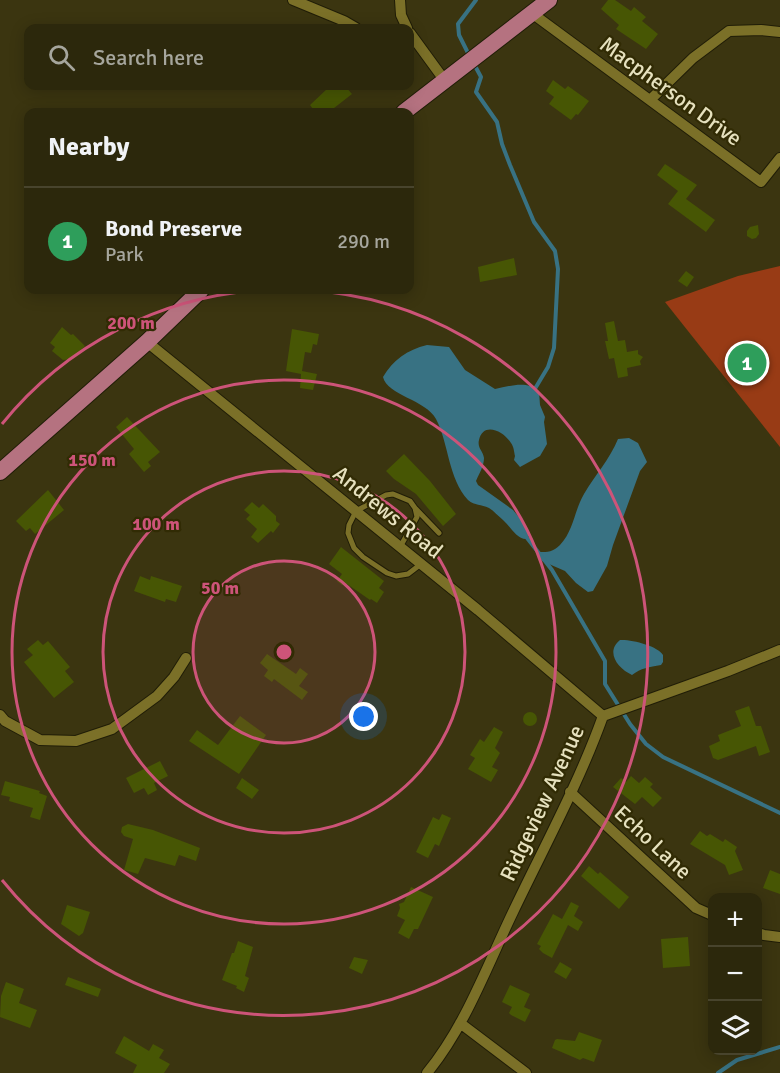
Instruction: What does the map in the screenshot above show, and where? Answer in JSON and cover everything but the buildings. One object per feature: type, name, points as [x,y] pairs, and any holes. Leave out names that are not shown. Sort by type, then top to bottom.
[{"type":"main road","points":[[409,108],[549,0]]},
{"type":"main road","points":[[0,472],[147,342],[197,294]]},
{"type":"street","points":[[293,0],[349,24]]},
{"type":"street","points":[[400,0],[404,24]]},
{"type":"street","name":"Macpherson Drive","points":[[533,14],[761,182],[780,159]]},
{"type":"street","points":[[650,100],[693,58],[729,31],[780,32]]},
{"type":"street","points":[[414,42],[445,81]]},
{"type":"street","name":"Andrews Road","points":[[147,342],[608,714]]},
{"type":"street","name":"Ridgeview Avenue","points":[[427,1073],[460,1023],[608,714],[780,650]]},
{"type":"street","points":[[0,715],[5,721],[40,740],[76,741],[112,729],[157,696],[174,677],[186,658]]},
{"type":"street","name":"Echo Lane","points":[[570,792],[696,908],[708,913]]},
{"type":"street","points":[[762,934],[780,937]]},
{"type":"street","points":[[460,1023],[526,1073]]},
{"type":"lane","points":[[421,564],[408,574],[396,576],[382,571],[363,557],[354,548],[348,533],[356,511],[386,495],[393,494],[410,501],[440,533]]},
{"type":"lane","points":[[400,547],[417,517],[415,507]]},
{"type":"shaded area","points":[[780,266],[780,447],[665,302],[738,276]]},
{"type":"water","points":[[427,345],[449,347],[465,370],[495,389],[524,385],[539,391],[540,405],[545,417],[547,444],[540,456],[520,467],[514,460],[511,443],[504,435],[494,430],[489,429],[481,434],[479,443],[484,458],[476,481],[478,485],[513,510],[523,522],[529,535],[527,539],[517,535],[489,508],[468,500],[456,482],[436,419],[431,412],[386,383],[383,377],[396,361],[407,353]]},
{"type":"water","points":[[629,438],[638,443],[647,462],[640,471],[607,566],[593,591],[588,592],[565,571],[542,561],[539,552],[553,550],[565,539],[584,494],[618,439]]},
{"type":"water","points":[[620,640],[637,642],[656,649],[663,655],[663,662],[661,665],[642,669],[632,675],[622,669],[615,660],[614,650]]},
{"type":"waterway","points":[[469,55],[459,35],[458,24],[476,0]]},
{"type":"waterway","points":[[474,64],[481,77],[476,92],[497,122],[502,144],[534,222],[555,251],[558,269],[554,348],[548,367],[533,392]]},
{"type":"waterway","points":[[524,534],[552,570],[605,661],[605,684],[630,724],[646,744],[663,757],[780,813]]},
{"type":"waterway","points":[[718,1073],[737,1060],[780,1047]]},
{"type":"place","name":"Bond Preserve","points":[[747,363]]}]
